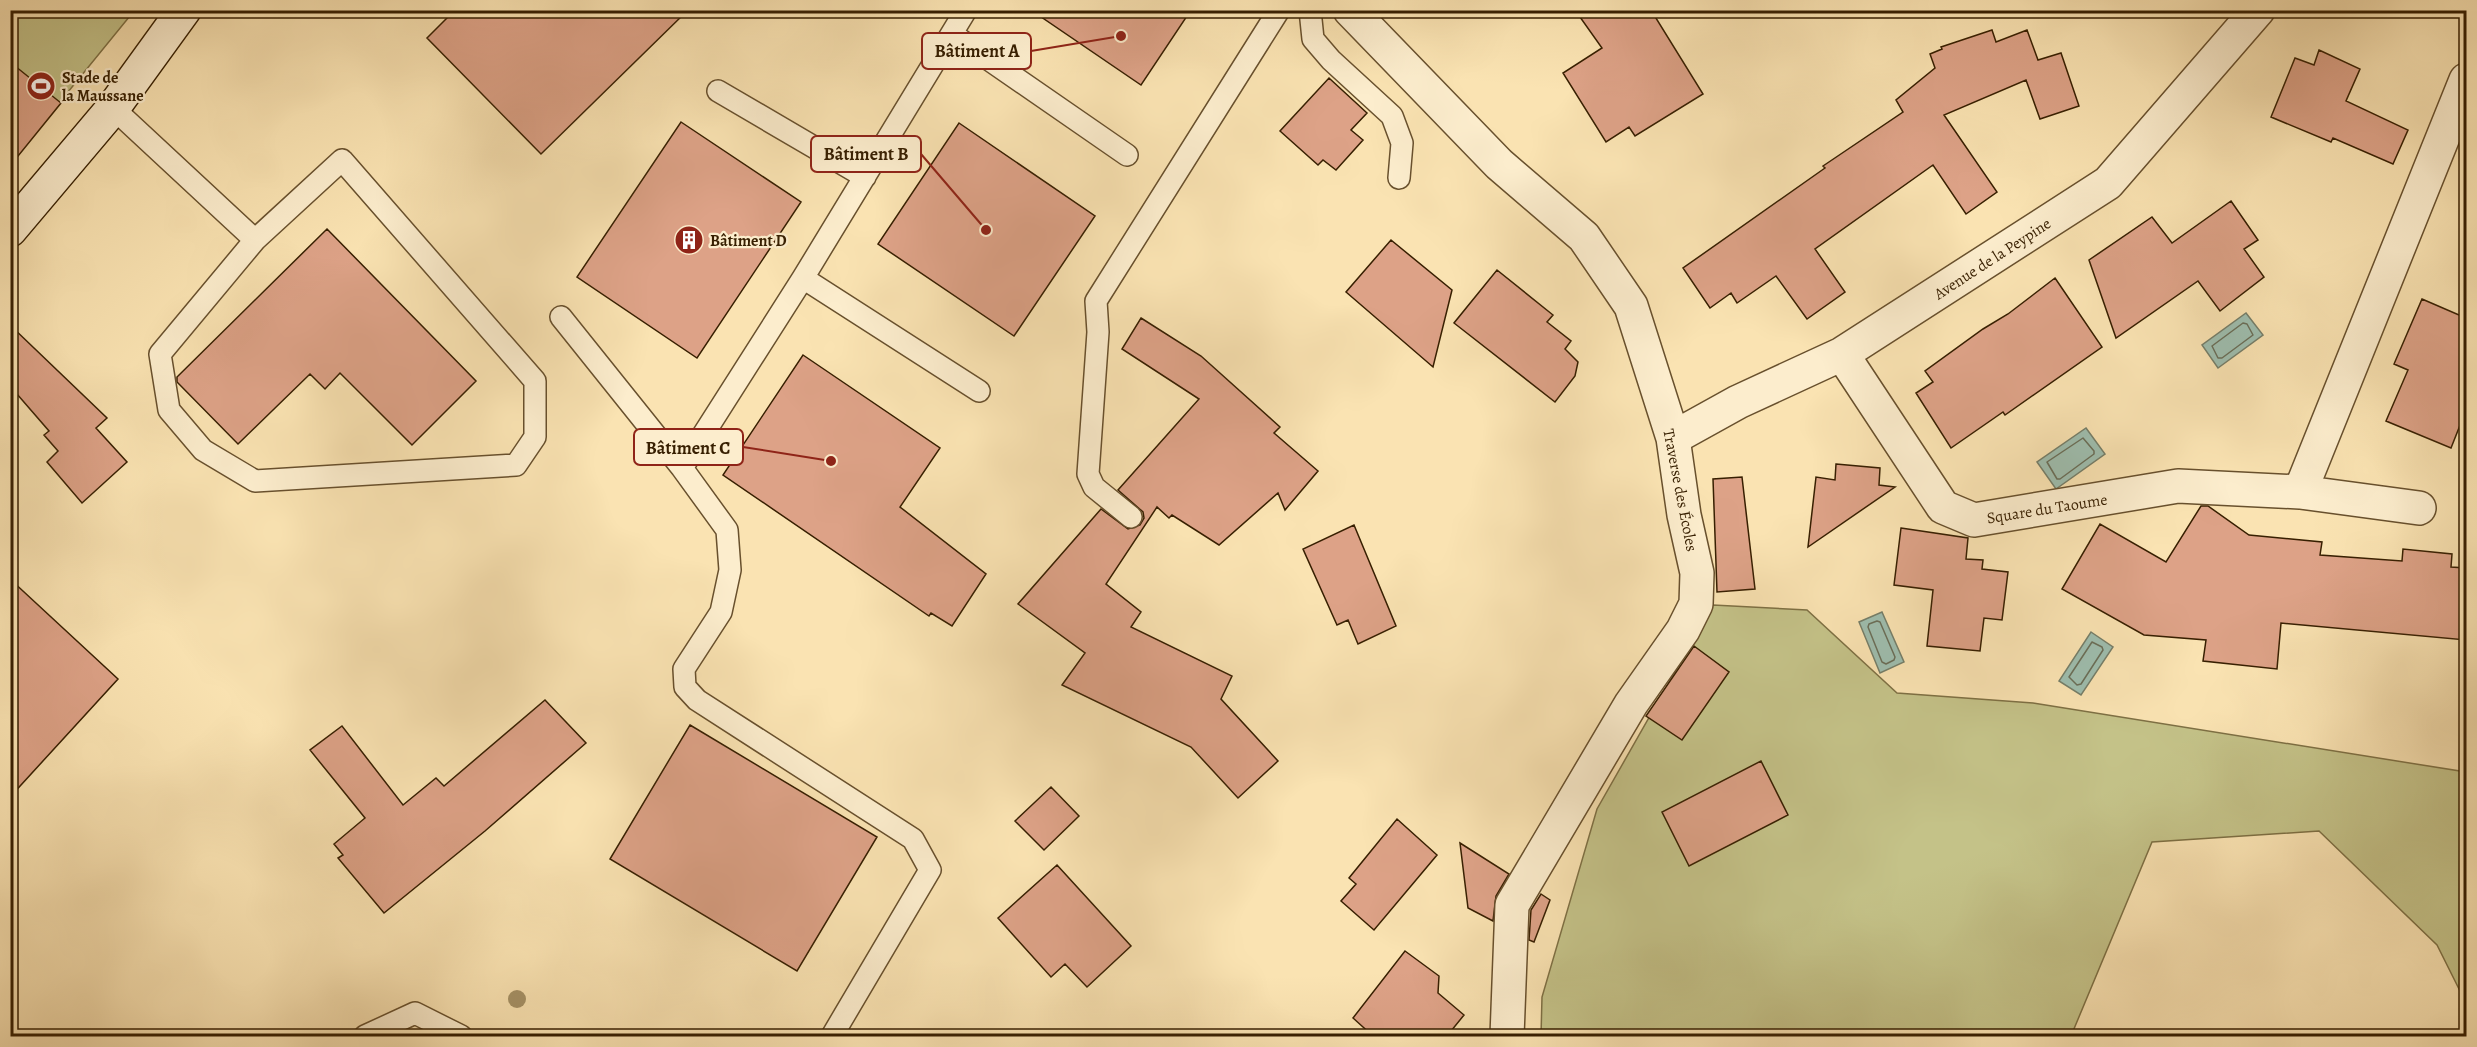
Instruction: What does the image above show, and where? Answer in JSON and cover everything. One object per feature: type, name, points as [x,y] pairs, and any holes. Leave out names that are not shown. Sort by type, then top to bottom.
[{"type":"street","points":[[10,230],[113,108],[183,10]]},
{"type":"street","name":"Traverse des Écoles","points":[[1350,10],[1499,164],[1584,237],[1631,306],[1674,438],[1684,515],[1697,573],[1696,604],[1683,630],[1631,704],[1512,905],[1507,1036]]},
{"type":"street","name":"Avenue de la Peypine","points":[[1674,438],[1738,402],[1842,354],[2108,183],[2258,10]]},
{"type":"street","points":[[2300,492],[2466,80]]},
{"type":"street","name":"Square du Taoume","points":[[1842,354],[1943,507],[1974,520],[2178,486],[2300,492],[2419,508]]},
{"type":"lane","points":[[682,468],[803,278],[966,10]]},
{"type":"lane","points":[[1131,517],[1094,487],[1088,474],[1098,332],[1096,301],[1279,10]]},
{"type":"lane","points":[[1310,10],[1312,39],[1331,60],[1392,116],[1402,144],[1399,178]]},
{"type":"lane","points":[[952,34],[1127,155]]},
{"type":"lane","points":[[718,91],[865,177]]},
{"type":"lane","points":[[113,108],[255,240]]},
{"type":"lane","points":[[342,160],[535,381],[535,436],[516,465],[255,481],[203,450],[169,410],[160,354],[255,240],[342,160]]},
{"type":"lane","points":[[803,278],[980,391]]},
{"type":"lane","points":[[561,317],[682,468],[727,530],[730,570],[721,612],[684,669],[685,687],[697,700],[913,839],[930,870],[832,1036]]},
{"type":"lane","points":[[365,1036],[415,1013],[461,1036]]},
{"type":"shaded area","name":"Stade de la Maussane","points":[[11,11],[134,11],[11,162]]},
{"type":"shaded area","points":[[1713,605],[1807,610],[1897,693],[2033,703],[2466,772],[2466,1003],[2437,945],[2319,831],[2152,842],[2071,1036],[1541,1036],[1542,997],[1597,809]]},
{"type":"water","points":[[2246,313],[2263,335],[2218,368],[2202,345]]},
{"type":"water","points":[[2086,428],[2105,454],[2056,489],[2037,462]]},
{"type":"water","points":[[1882,612],[1904,662],[1880,673],[1859,622]]},
{"type":"water","points":[[2091,632],[2113,647],[2081,695],[2059,681]]},
{"type":"building","points":[[455,10],[688,10],[541,154],[427,38]]},
{"type":"building","points":[[1031,10],[1191,10],[1141,85]]},
{"type":"building","points":[[1575,10],[1651,10],[1703,94],[1635,136],[1629,127],[1606,142],[1563,73],[1602,48]]},
{"type":"building","points":[[1992,30],[1996,42],[2027,30],[2038,60],[2061,53],[2079,106],[2040,119],[2026,80],[1944,115],[1997,192],[1966,214],[1933,165],[1815,249],[1845,292],[1807,319],[1776,276],[1737,303],[1731,293],[1710,308],[1683,268],[1825,168],[1823,166],[1903,112],[1896,100],[1935,68],[1930,54],[1942,49],[1941,47]]},
{"type":"building","points":[[2319,50],[2360,69],[2346,101],[2408,130],[2393,164],[2333,138],[2331,142],[2271,117],[2295,58],[2314,65]]},
{"type":"building","points":[[10,62],[61,103],[10,166]]},
{"type":"building","points":[[1329,78],[1367,113],[1351,130],[1363,140],[1336,170],[1323,160],[1318,165],[1280,131]]},
{"type":"building","name":"Bâtiment D","points":[[681,122],[801,202],[697,358],[577,277]]},
{"type":"building","points":[[959,123],[1095,216],[1014,336],[878,244]]},
{"type":"building","points":[[2231,201],[2258,240],[2244,249],[2264,277],[2220,311],[2198,281],[2116,338],[2089,260],[2152,217],[2172,243]]},
{"type":"building","points":[[327,229],[476,381],[412,445],[340,373],[325,389],[310,374],[238,444],[177,382],[177,377]]},
{"type":"building","points":[[1391,240],[1452,290],[1433,367],[1346,292]]},
{"type":"building","points":[[1497,270],[1553,315],[1547,322],[1571,341],[1565,349],[1578,362],[1575,376],[1555,402],[1454,323]]},
{"type":"building","points":[[2055,278],[2102,347],[2005,415],[2003,412],[1951,448],[1916,393],[1933,382],[1925,371],[2008,314]]},
{"type":"building","points":[[2422,299],[2466,318],[2466,410],[2451,448],[2386,421],[2408,370],[2394,364]]},
{"type":"building","points":[[1141,318],[1201,356],[1280,427],[1274,433],[1318,471],[1285,510],[1278,493],[1219,545],[1172,515],[1169,518],[1157,507],[1106,584],[1141,612],[1131,627],[1232,676],[1221,699],[1278,761],[1238,798],[1191,747],[1062,685],[1085,653],[1018,604],[1101,509],[1128,529],[1140,525],[1144,518],[1143,512],[1118,490],[1199,399],[1122,349]]},
{"type":"building","points":[[10,325],[107,418],[96,428],[127,462],[82,503],[47,462],[58,451],[44,435],[49,431],[10,386]]},
{"type":"building","points":[[803,355],[940,448],[900,507],[986,574],[952,626],[931,613],[929,616],[723,475]]},
{"type":"building","points":[[1836,464],[1880,468],[1879,485],[1895,487],[1808,547],[1816,477],[1835,480]]},
{"type":"building","points":[[1742,477],[1755,589],[1717,592],[1713,479]]},
{"type":"building","points":[[2201,506],[2208,506],[2249,535],[2322,542],[2320,555],[2402,561],[2403,549],[2452,554],[2451,567],[2466,568],[2466,640],[2281,623],[2277,669],[2203,661],[2206,640],[2144,635],[2062,589],[2100,524],[2166,562]]},
{"type":"building","points":[[1354,525],[1396,626],[1358,644],[1348,620],[1337,625],[1303,549]]},
{"type":"building","points":[[1901,528],[1968,538],[1966,559],[1983,560],[1982,569],[2008,572],[2002,620],[1984,618],[1980,651],[1927,646],[1933,590],[1894,585]]},
{"type":"building","points":[[10,579],[118,679],[10,797]]},
{"type":"building","points":[[1694,646],[1729,672],[1682,740],[1646,716]]},
{"type":"building","points":[[545,700],[586,743],[485,831],[384,913],[338,858],[343,855],[334,844],[365,818],[310,750],[342,726],[403,805],[436,778],[444,786]]},
{"type":"building","points":[[690,725],[877,837],[797,971],[610,859]]},
{"type":"building","points":[[1761,761],[1788,815],[1689,866],[1662,812]]},
{"type":"building","points":[[1051,787],[1079,816],[1044,850],[1015,821]]},
{"type":"building","points":[[1397,819],[1437,855],[1374,930],[1341,901],[1356,884],[1349,878]]},
{"type":"building","points":[[1460,843],[1509,874],[1496,896],[1493,921],[1468,908]]},
{"type":"building","points":[[1057,865],[1131,946],[1087,987],[1065,964],[1051,977],[998,918]]},
{"type":"building","points":[[1541,894],[1550,900],[1534,942],[1529,940],[1531,910]]},
{"type":"building","points":[[1405,951],[1439,976],[1438,993],[1464,1015],[1447,1036],[1373,1036],[1353,1018]]},
{"type":"place","name":"Bâtiment A","points":[[1121,36]]},
{"type":"place","name":"Stade de la Maussane","points":[[41,86]]},
{"type":"place","name":"Bâtiment B","points":[[986,230]]},
{"type":"place","name":"Bâtiment D","points":[[689,240]]},
{"type":"place","name":"Bâtiment C","points":[[831,461]]}]
